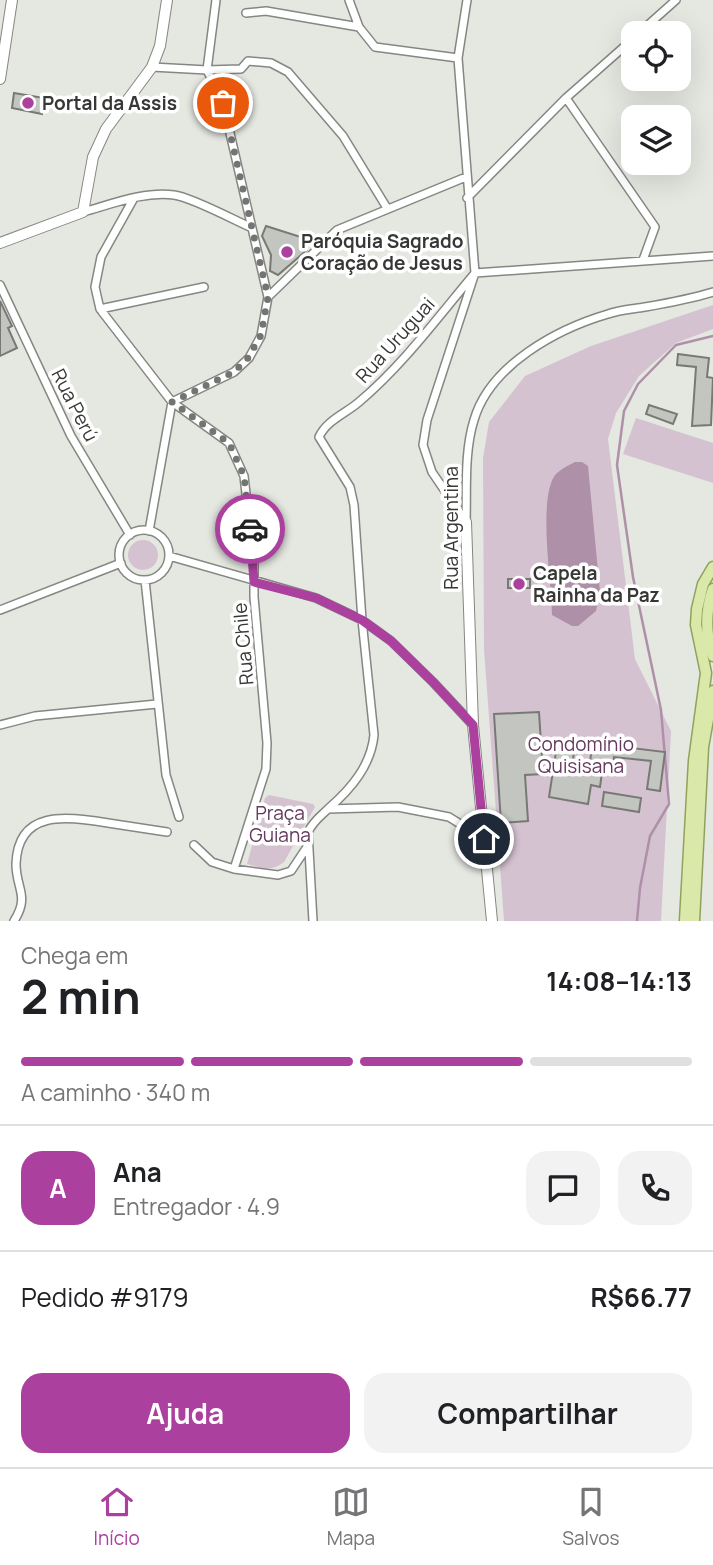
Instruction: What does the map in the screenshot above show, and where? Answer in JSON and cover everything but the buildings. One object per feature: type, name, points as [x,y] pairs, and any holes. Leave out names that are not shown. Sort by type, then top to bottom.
[{"type":"main road","points":[[685,921],[694,761],[706,673],[696,625],[697,609],[703,584],[713,567]]},
{"type":"main road","points":[[713,589],[706,612],[713,656]]},
{"type":"main road","points":[[694,921],[703,747],[713,691]]},
{"type":"street","points":[[0,79],[12,0]]},
{"type":"street","points":[[83,212],[93,157],[106,129],[152,67],[160,46],[167,0]]},
{"type":"street","points":[[172,402],[234,372],[248,358],[261,335],[268,297],[223,103],[207,70],[216,0]]},
{"type":"street","points":[[349,0],[359,27],[374,47],[457,58]]},
{"type":"street","points":[[466,522],[432,472],[423,445],[428,420],[475,274],[457,58],[467,0]]},
{"type":"street","points":[[652,21],[676,0]]},
{"type":"street","points":[[246,13],[266,11],[359,27]]},
{"type":"street","points":[[467,198],[566,99],[621,50]]},
{"type":"street","points":[[152,67],[241,69],[248,61],[271,63],[288,72],[343,136],[387,208]]},
{"type":"street","points":[[566,99],[655,227],[643,260]]},
{"type":"street","points":[[268,297],[337,230],[466,177]]},
{"type":"street","points":[[0,243],[83,212],[156,195],[177,195],[250,227]]},
{"type":"street","points":[[134,198],[101,257],[95,287],[100,309],[172,402],[149,531]]},
{"type":"street","points":[[475,274],[713,256]]},
{"type":"street","name":"Rua Uruguai","points":[[307,847],[308,832],[314,819],[328,809],[360,775],[372,753],[374,735],[354,505],[350,487],[319,437],[324,426],[347,412],[380,384],[475,274]]},
{"type":"street","name":"Rua Perú","points":[[0,285],[71,436],[130,536]]},
{"type":"street","points":[[100,309],[204,287]]},
{"type":"street","name":"Rua Argentina","points":[[492,921],[473,725],[466,522],[467,458],[474,419],[489,388],[515,361],[542,342],[608,314],[684,301],[713,292]]},
{"type":"street","name":"Rua Chile","points":[[172,402],[229,443],[244,476],[267,743],[266,769],[234,869]]},
{"type":"street","points":[[149,531],[166,543],[169,556],[159,575],[145,580],[130,576],[121,563],[121,548],[136,532],[149,531]]},
{"type":"street","points":[[169,556],[316,598],[362,620],[391,641],[473,725]]},
{"type":"street","points":[[0,610],[121,563]]},
{"type":"street","points":[[145,580],[166,775],[179,817]]},
{"type":"street","points":[[0,725],[35,716],[157,704]]},
{"type":"street","points":[[328,809],[398,807],[449,817],[484,839]]},
{"type":"street","points":[[14,921],[22,909],[23,896],[16,871],[17,860],[25,834],[37,823],[51,818],[78,818],[167,832]]},
{"type":"street","points":[[194,845],[212,862],[234,869],[278,875],[291,871],[307,847]]},
{"type":"street","points":[[307,847],[313,921]]},
{"type":"green space","name":"Condomínio Quisisana","points":[[713,305],[713,329],[676,343],[639,376],[616,413],[608,439],[635,659],[671,731],[661,921],[504,921],[484,649],[483,458],[489,422],[525,376],[591,346]]},
{"type":"green space","points":[[636,418],[713,443],[713,483],[623,454]]},
{"type":"green space","points":[[143,540],[154,544],[158,555],[154,566],[143,570],[132,566],[128,555],[132,544]]},
{"type":"green space","name":"Praça Guiana","points":[[269,795],[313,804],[315,807],[284,862],[266,868],[247,864],[265,798]]},
{"type":"shaded area","points":[[575,462],[588,466],[600,592],[596,611],[578,626],[572,626],[552,615],[546,520],[550,485],[556,474]]},
{"type":"waterway","points":[[637,921],[650,836],[669,804],[661,710],[633,577],[617,465],[624,411],[638,384],[676,345],[713,336]]},
{"type":"way so far","points":[[223,103],[268,297],[261,335],[248,358],[234,372],[172,402],[229,443],[244,476],[250,529]]},
{"type":"place","name":"Portal da Assis","points":[[28,103]]},
{"type":"place","name":"Paróquia Sagrado Coração de Jesus","points":[[287,252]]},
{"type":"place","name":"Capela Rainha da Paz","points":[[519,584]]},
{"type":"route","points":[[250,529],[254,582],[316,598],[362,620],[391,641],[473,725],[484,839]]}]
